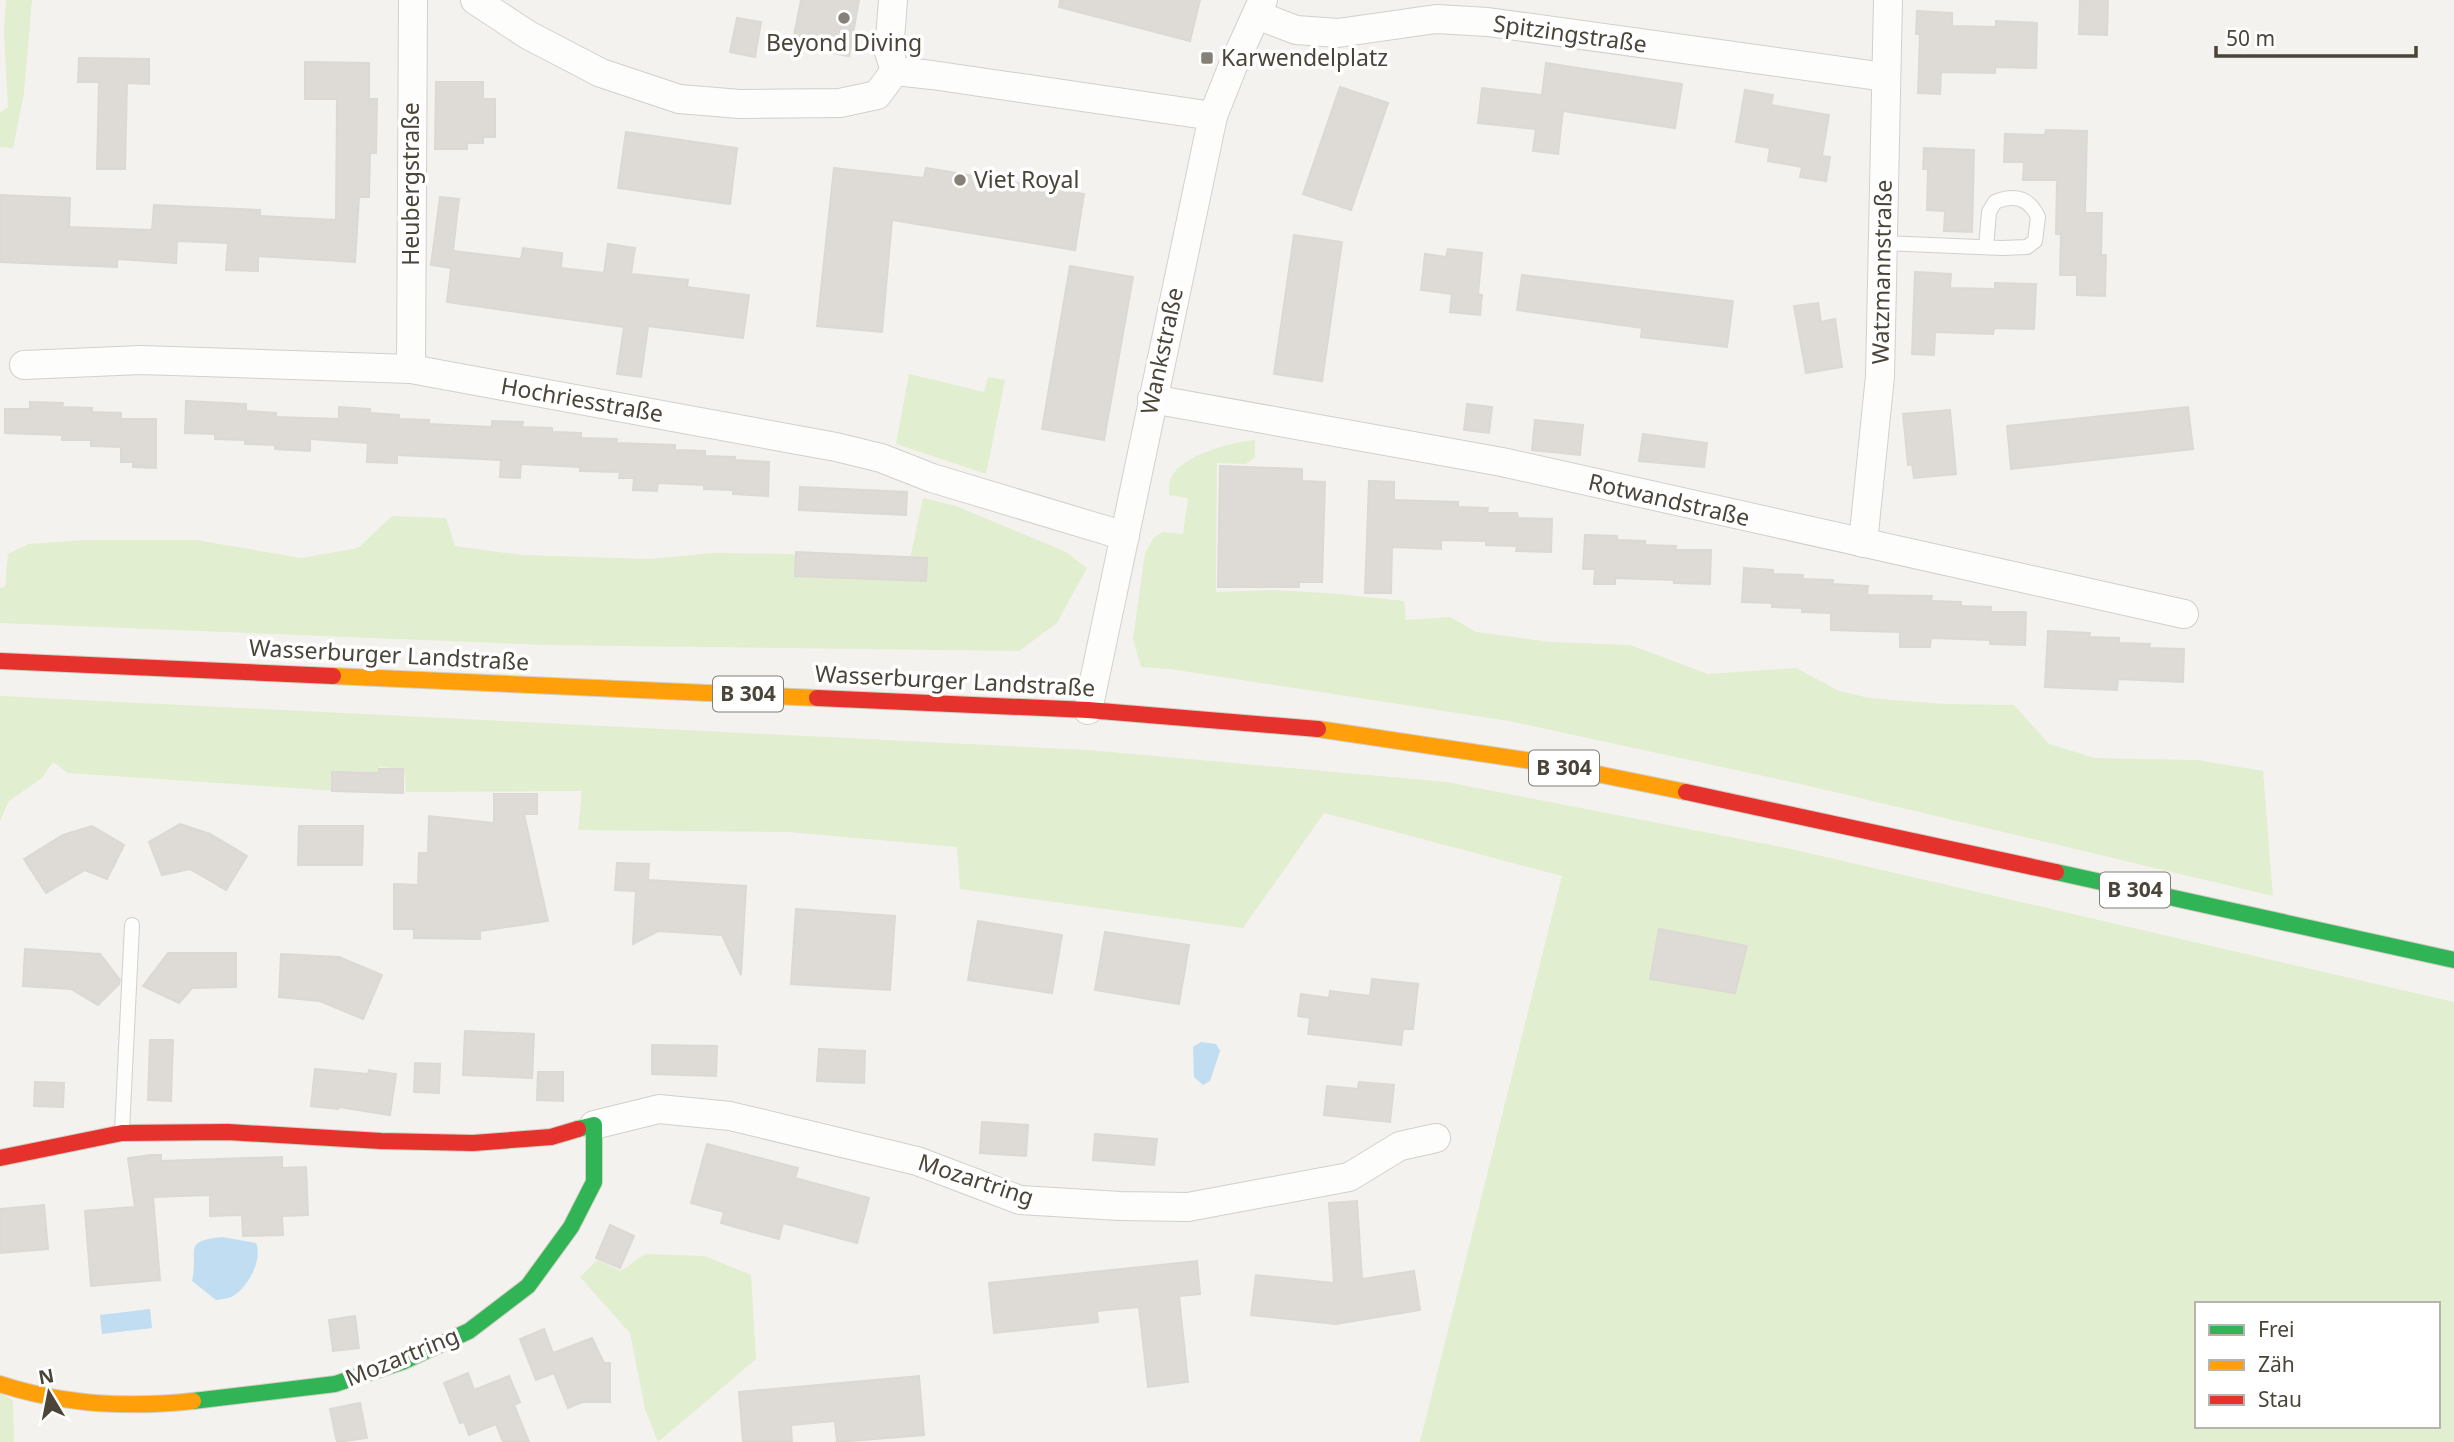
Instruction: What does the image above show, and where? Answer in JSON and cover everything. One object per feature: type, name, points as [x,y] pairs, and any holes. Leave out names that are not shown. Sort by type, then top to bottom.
[{"type":"main road","name":"Wasserburger Landstraße","points":[[0,660],[1088,710],[1310,728],[1525,760],[1816,819],[2454,960]]},
{"type":"main road","name":"Mozartring","points":[[0,1158],[122,1133],[228,1132],[473,1143],[551,1137],[594,1125],[594,1182],[571,1227],[528,1286],[469,1331],[402,1362],[335,1384],[181,1402],[104,1404],[30,1394],[0,1384]]},
{"type":"street","name":"Heubergstraße","points":[[411,369],[413,0]]},
{"type":"street","points":[[475,0],[528,35],[601,72],[679,99],[740,104],[840,103],[877,95],[895,71]]},
{"type":"street","points":[[893,0],[889,52],[895,71]]},
{"type":"street","name":"Watzmannstraße","points":[[1863,543],[1880,376],[1888,0]]},
{"type":"street","name":"Spitzingstraße","points":[[1260,7],[1296,30],[1338,33],[1436,19],[1488,22],[1885,77]]},
{"type":"street","name":"Wankstraße","points":[[1088,710],[1213,116],[1260,7]]},
{"type":"street","points":[[895,71],[1213,116]]},
{"type":"street","name":"Hochriesstraße","points":[[24,365],[141,360],[411,369],[836,447],[881,458],[932,478],[1125,536]]},
{"type":"street","name":"Rotwandstraße","points":[[1152,400],[1502,462],[2184,614]]},
{"type":"street","name":"Mozartring","points":[[594,1125],[659,1109],[730,1116],[917,1161],[1020,1200],[1120,1206],[1188,1207],[1349,1177],[1400,1146],[1436,1138]]},
{"type":"lane","points":[[1883,243],[1986,247],[2027,247],[2035,242],[2038,217],[2028,202],[2014,197],[1995,202],[1989,212],[1986,247]]},
{"type":"lane","points":[[122,1133],[132,925]]},
{"type":"green space","points":[[6,0],[32,0],[24,93],[13,148],[0,147],[0,113],[8,107],[4,31]]},
{"type":"green space","points":[[909,374],[984,392],[988,377],[1005,380],[986,474],[896,444]]},
{"type":"green space","points":[[1255,440],[1255,457],[1246,464],[1217,463],[1216,592],[1274,590],[1404,601],[1406,620],[1450,617],[1476,632],[1550,642],[1630,645],[1708,674],[1796,668],[1839,691],[1869,698],[1945,704],[2014,705],[2049,744],[2095,758],[2197,760],[2263,771],[2273,896],[1805,785],[1509,721],[1170,669],[1141,667],[1133,639],[1145,553],[1154,537],[1163,532],[1183,534],[1188,498],[1169,495],[1171,478],[1196,456],[1221,447]]},
{"type":"green space","points":[[923,498],[956,506],[1066,552],[1087,568],[1057,623],[1019,651],[548,645],[0,623],[0,588],[5,587],[8,554],[29,544],[84,540],[196,540],[301,558],[358,548],[392,516],[446,518],[455,546],[522,555],[648,559],[715,553],[792,554],[884,577],[910,559]]},
{"type":"green space","points":[[0,696],[1088,750],[1447,782],[1791,849],[2454,1002],[2454,1442],[1420,1442],[1562,876],[1324,813],[1243,928],[960,889],[957,847],[789,832],[578,830],[582,791],[406,792],[404,769],[379,767],[378,772],[353,771],[352,792],[68,773],[53,762],[42,778],[9,801],[0,821]]},
{"type":"green space","points":[[645,1254],[705,1256],[751,1275],[756,1359],[658,1442],[645,1409],[630,1333],[580,1277],[597,1260],[621,1271]]},
{"type":"green space","points":[[0,1393],[13,1400],[14,1442],[0,1442]]},
{"type":"water","points":[[1201,1042],[1216,1044],[1220,1051],[1210,1081],[1203,1085],[1194,1077],[1193,1047]]},
{"type":"water","points":[[222,1237],[256,1243],[258,1250],[253,1272],[239,1292],[229,1298],[216,1300],[192,1281],[194,1249],[201,1241]]},
{"type":"water","points":[[150,1309],[152,1328],[102,1334],[100,1315]]},
{"type":"building","points":[[801,0],[859,0],[849,56],[792,46]]},
{"type":"building","points":[[1060,0],[1200,0],[1190,41],[1059,7]]},
{"type":"building","points":[[2080,0],[2108,0],[2107,35],[2079,34]]},
{"type":"building","points":[[1917,11],[1952,13],[1952,26],[1996,27],[1996,21],[2037,23],[2036,68],[1995,67],[1995,73],[1941,72],[1940,94],[1918,93],[1920,34],[1916,34]]},
{"type":"building","points":[[737,18],[761,22],[755,57],[730,52]]},
{"type":"building","points":[[79,58],[149,59],[149,84],[127,83],[125,169],[97,169],[99,82],[78,82]]},
{"type":"building","points":[[305,62],[369,63],[369,99],[377,99],[376,153],[370,153],[369,197],[359,197],[355,262],[258,256],[258,271],[226,270],[228,243],[177,241],[176,263],[117,259],[117,267],[0,262],[0,195],[70,198],[69,227],[152,230],[154,205],[260,210],[260,216],[336,220],[337,99],[305,99]]},
{"type":"building","points":[[1546,63],[1682,84],[1675,128],[1563,111],[1558,154],[1533,151],[1536,129],[1478,123],[1482,88],[1542,95]]},
{"type":"building","points":[[436,82],[483,82],[483,99],[495,99],[495,137],[483,137],[483,143],[467,143],[467,149],[435,149]]},
{"type":"building","points":[[1340,87],[1388,103],[1351,210],[1303,194]]},
{"type":"building","points":[[1745,90],[1773,95],[1771,105],[1829,115],[1822,156],[1830,157],[1826,181],[1800,177],[1802,167],[1768,161],[1770,148],[1736,142]]},
{"type":"building","points":[[2046,130],[2087,131],[2085,213],[2102,213],[2101,255],[2106,255],[2105,296],[2077,295],[2077,275],[2060,275],[2061,234],[2056,234],[2057,180],[2023,180],[2024,162],[2004,162],[2005,134],[2045,135]]},
{"type":"building","points":[[626,132],[737,148],[730,204],[618,188]]},
{"type":"building","points":[[1924,148],[1974,150],[1972,232],[1944,231],[1945,211],[1927,210],[1928,169],[1923,169]]},
{"type":"building","points":[[834,168],[924,178],[926,168],[1084,194],[1075,250],[892,220],[882,332],[817,326]]},
{"type":"building","points":[[440,197],[459,199],[453,251],[521,259],[523,248],[562,253],[561,268],[604,273],[608,244],[635,248],[631,274],[688,280],[687,287],[749,295],[743,338],[648,326],[641,377],[617,374],[624,327],[447,302],[451,268],[431,265]]},
{"type":"building","points":[[1294,235],[1342,242],[1322,381],[1274,374]]},
{"type":"building","points":[[1448,249],[1482,253],[1478,294],[1482,295],[1480,315],[1450,312],[1452,294],[1421,290],[1425,254],[1446,257]]},
{"type":"building","points":[[1070,266],[1133,277],[1104,440],[1042,429]]},
{"type":"building","points":[[1915,272],[1951,274],[1950,288],[1995,289],[1995,283],[2036,284],[2034,329],[1994,328],[1993,334],[1935,332],[1934,355],[1912,354]]},
{"type":"building","points":[[1522,275],[1733,301],[1727,347],[1641,337],[1642,328],[1517,310]]},
{"type":"building","points":[[1818,303],[1821,322],[1835,319],[1842,367],[1806,373],[1794,306]]},
{"type":"building","points":[[186,401],[246,404],[246,411],[276,413],[276,417],[339,419],[339,407],[370,409],[370,413],[399,415],[399,419],[429,420],[429,424],[492,427],[492,421],[523,422],[522,427],[581,433],[581,438],[617,439],[616,443],[675,445],[675,450],[705,451],[705,456],[769,462],[768,496],[733,494],[733,490],[704,489],[704,485],[658,483],[657,491],[633,490],[634,478],[619,478],[620,472],[580,471],[580,467],[521,464],[520,478],[500,477],[501,460],[397,455],[397,463],[367,462],[368,443],[310,439],[310,451],[275,449],[275,445],[245,444],[245,440],[215,439],[215,434],[185,433]]},
{"type":"building","points":[[30,402],[63,403],[62,407],[121,413],[121,419],[156,419],[156,468],[133,467],[133,462],[121,462],[121,447],[91,446],[91,440],[62,440],[62,435],[5,433],[5,409],[30,409]]},
{"type":"building","points":[[1467,404],[1492,407],[1489,433],[1464,430]]},
{"type":"building","points":[[2188,407],[2193,449],[2011,469],[2007,426]]},
{"type":"building","points":[[1950,410],[1956,474],[1914,478],[1912,464],[1908,465],[1903,414]]},
{"type":"building","points":[[1535,420],[1583,425],[1580,455],[1532,450]]},
{"type":"building","points":[[1643,434],[1707,443],[1704,467],[1639,461]]},
{"type":"building","points":[[1220,466],[1302,469],[1302,481],[1325,482],[1322,582],[1299,582],[1299,587],[1218,587]]},
{"type":"building","points":[[1369,481],[1394,482],[1394,500],[1458,502],[1458,507],[1488,508],[1487,513],[1517,513],[1518,518],[1552,519],[1551,552],[1516,551],[1517,546],[1486,545],[1486,541],[1441,540],[1441,549],[1392,547],[1391,593],[1365,593]]},
{"type":"building","points":[[800,487],[907,492],[906,515],[799,510]]},
{"type":"building","points":[[1585,535],[1617,536],[1617,540],[1645,541],[1645,545],[1676,546],[1675,550],[1711,550],[1710,584],[1615,578],[1615,584],[1594,584],[1595,569],[1583,569]]},
{"type":"building","points":[[796,552],[927,558],[926,581],[795,576]]},
{"type":"building","points":[[1744,568],[1773,570],[1773,574],[1803,575],[1803,579],[1833,580],[1832,584],[1868,586],[1867,595],[1932,596],[1931,601],[1991,607],[1991,612],[2026,612],[2025,645],[1990,644],[1990,640],[1931,638],[1930,647],[1900,647],[1900,632],[1831,630],[1831,613],[1772,607],[1772,603],[1742,602]]},
{"type":"building","points":[[2048,631],[2090,633],[2089,637],[2119,638],[2119,643],[2150,644],[2149,648],[2184,649],[2183,682],[2118,679],[2117,690],[2045,687]]},
{"type":"building","points":[[379,769],[403,769],[403,793],[332,791],[332,772],[379,773]]},
{"type":"building","points":[[494,794],[537,794],[537,814],[524,814],[548,921],[480,931],[480,939],[414,938],[414,929],[394,929],[394,884],[418,885],[419,853],[428,853],[429,816],[494,823]]},
{"type":"building","points":[[180,824],[210,834],[247,856],[226,890],[190,869],[162,875],[149,842]]},
{"type":"building","points":[[92,826],[124,845],[107,879],[85,870],[46,893],[24,859],[63,835]]},
{"type":"building","points":[[299,826],[363,826],[362,865],[298,865]]},
{"type":"building","points":[[617,863],[649,864],[648,880],[746,886],[741,975],[722,935],[658,931],[633,944],[636,891],[615,890]]},
{"type":"building","points":[[796,909],[895,916],[890,990],[791,984]]},
{"type":"building","points":[[978,921],[1062,935],[1052,993],[968,980]]},
{"type":"building","points":[[1659,929],[1747,946],[1735,993],[1650,979]]},
{"type":"building","points":[[1105,932],[1189,945],[1179,1004],[1095,990]]},
{"type":"building","points":[[25,949],[100,954],[120,980],[119,984],[98,1005],[71,989],[23,986]]},
{"type":"building","points":[[168,953],[236,953],[236,987],[192,988],[179,1003],[143,986]]},
{"type":"building","points":[[281,954],[339,957],[382,975],[363,1019],[320,1001],[279,997]]},
{"type":"building","points":[[1372,979],[1418,984],[1413,1029],[1403,1029],[1401,1045],[1308,1034],[1310,1018],[1298,1016],[1301,994],[1329,998],[1330,991],[1370,996]]},
{"type":"building","points":[[465,1031],[534,1034],[532,1078],[463,1075]]},
{"type":"building","points":[[150,1040],[173,1040],[171,1101],[148,1100]]},
{"type":"building","points":[[652,1045],[717,1046],[716,1076],[652,1074]]},
{"type":"building","points":[[819,1049],[865,1051],[864,1083],[817,1081]]},
{"type":"building","points":[[415,1063],[440,1064],[439,1093],[414,1092]]},
{"type":"building","points":[[315,1069],[368,1074],[369,1070],[396,1074],[390,1115],[339,1107],[311,1106]]},
{"type":"building","points":[[538,1072],[563,1072],[563,1101],[537,1100]]},
{"type":"building","points":[[35,1082],[64,1083],[63,1107],[34,1106]]},
{"type":"building","points":[[1359,1082],[1394,1085],[1390,1122],[1324,1115],[1327,1086],[1358,1089]]},
{"type":"building","points":[[982,1122],[1028,1125],[1026,1156],[980,1153]]},
{"type":"building","points":[[1095,1134],[1157,1139],[1154,1165],[1093,1160]]},
{"type":"building","points":[[707,1144],[798,1168],[795,1178],[869,1198],[857,1243],[783,1223],[779,1239],[721,1223],[724,1212],[691,1203]]},
{"type":"building","points":[[161,1155],[161,1161],[282,1157],[282,1168],[306,1167],[308,1215],[282,1216],[283,1235],[243,1236],[242,1215],[210,1216],[210,1195],[153,1197],[160,1280],[91,1286],[85,1211],[135,1207],[128,1158]]},
{"type":"building","points":[[1357,1201],[1362,1279],[1414,1271],[1420,1310],[1336,1324],[1251,1315],[1256,1275],[1334,1283],[1329,1203]]},
{"type":"building","points":[[44,1205],[48,1249],[0,1253],[0,1209]]},
{"type":"building","points":[[610,1225],[634,1236],[620,1268],[596,1258]]},
{"type":"building","points":[[1197,1261],[1200,1294],[1179,1296],[1188,1382],[1148,1387],[1139,1307],[1097,1311],[1098,1322],[994,1333],[989,1283]]},
{"type":"building","points":[[355,1316],[359,1348],[333,1351],[329,1320]]},
{"type":"building","points":[[544,1329],[553,1353],[592,1338],[604,1363],[610,1363],[610,1402],[582,1402],[568,1408],[554,1373],[536,1380],[520,1339]]},
{"type":"building","points":[[468,1373],[474,1390],[509,1376],[520,1402],[514,1405],[529,1442],[503,1442],[496,1424],[469,1435],[464,1422],[460,1423],[444,1383]]},
{"type":"building","points":[[919,1376],[924,1435],[837,1442],[835,1421],[791,1425],[792,1442],[743,1442],[739,1392]]},
{"type":"building","points":[[360,1403],[367,1438],[337,1442],[330,1409]]},
{"type":"traffic: fast","points":[[2056,872],[2454,960]]},
{"type":"traffic: fast","points":[[193,1401],[335,1384],[402,1362],[469,1331],[528,1286],[571,1227],[594,1182],[594,1125],[578,1129]]},
{"type":"traffic: slow","points":[[333,676],[817,698]]},
{"type":"traffic: slow","points":[[1318,729],[1538,762],[1686,792]]},
{"type":"traffic: slow","points":[[0,1384],[47,1396],[95,1403],[193,1401]]},
{"type":"traffic: jam","points":[[0,661],[333,676]]},
{"type":"traffic: jam","points":[[817,698],[1088,710],[1318,729]]},
{"type":"traffic: jam","points":[[1686,792],[2056,872]]},
{"type":"traffic: jam","points":[[0,1158],[122,1133],[228,1132],[381,1141],[473,1143],[551,1137],[578,1129]]},
{"type":"place","name":"Beyond Diving","points":[[844,18]]},
{"type":"place","name":"Karwendelplatz","points":[[1207,58]]},
{"type":"place","name":"Viet Royal","points":[[960,180]]}]
